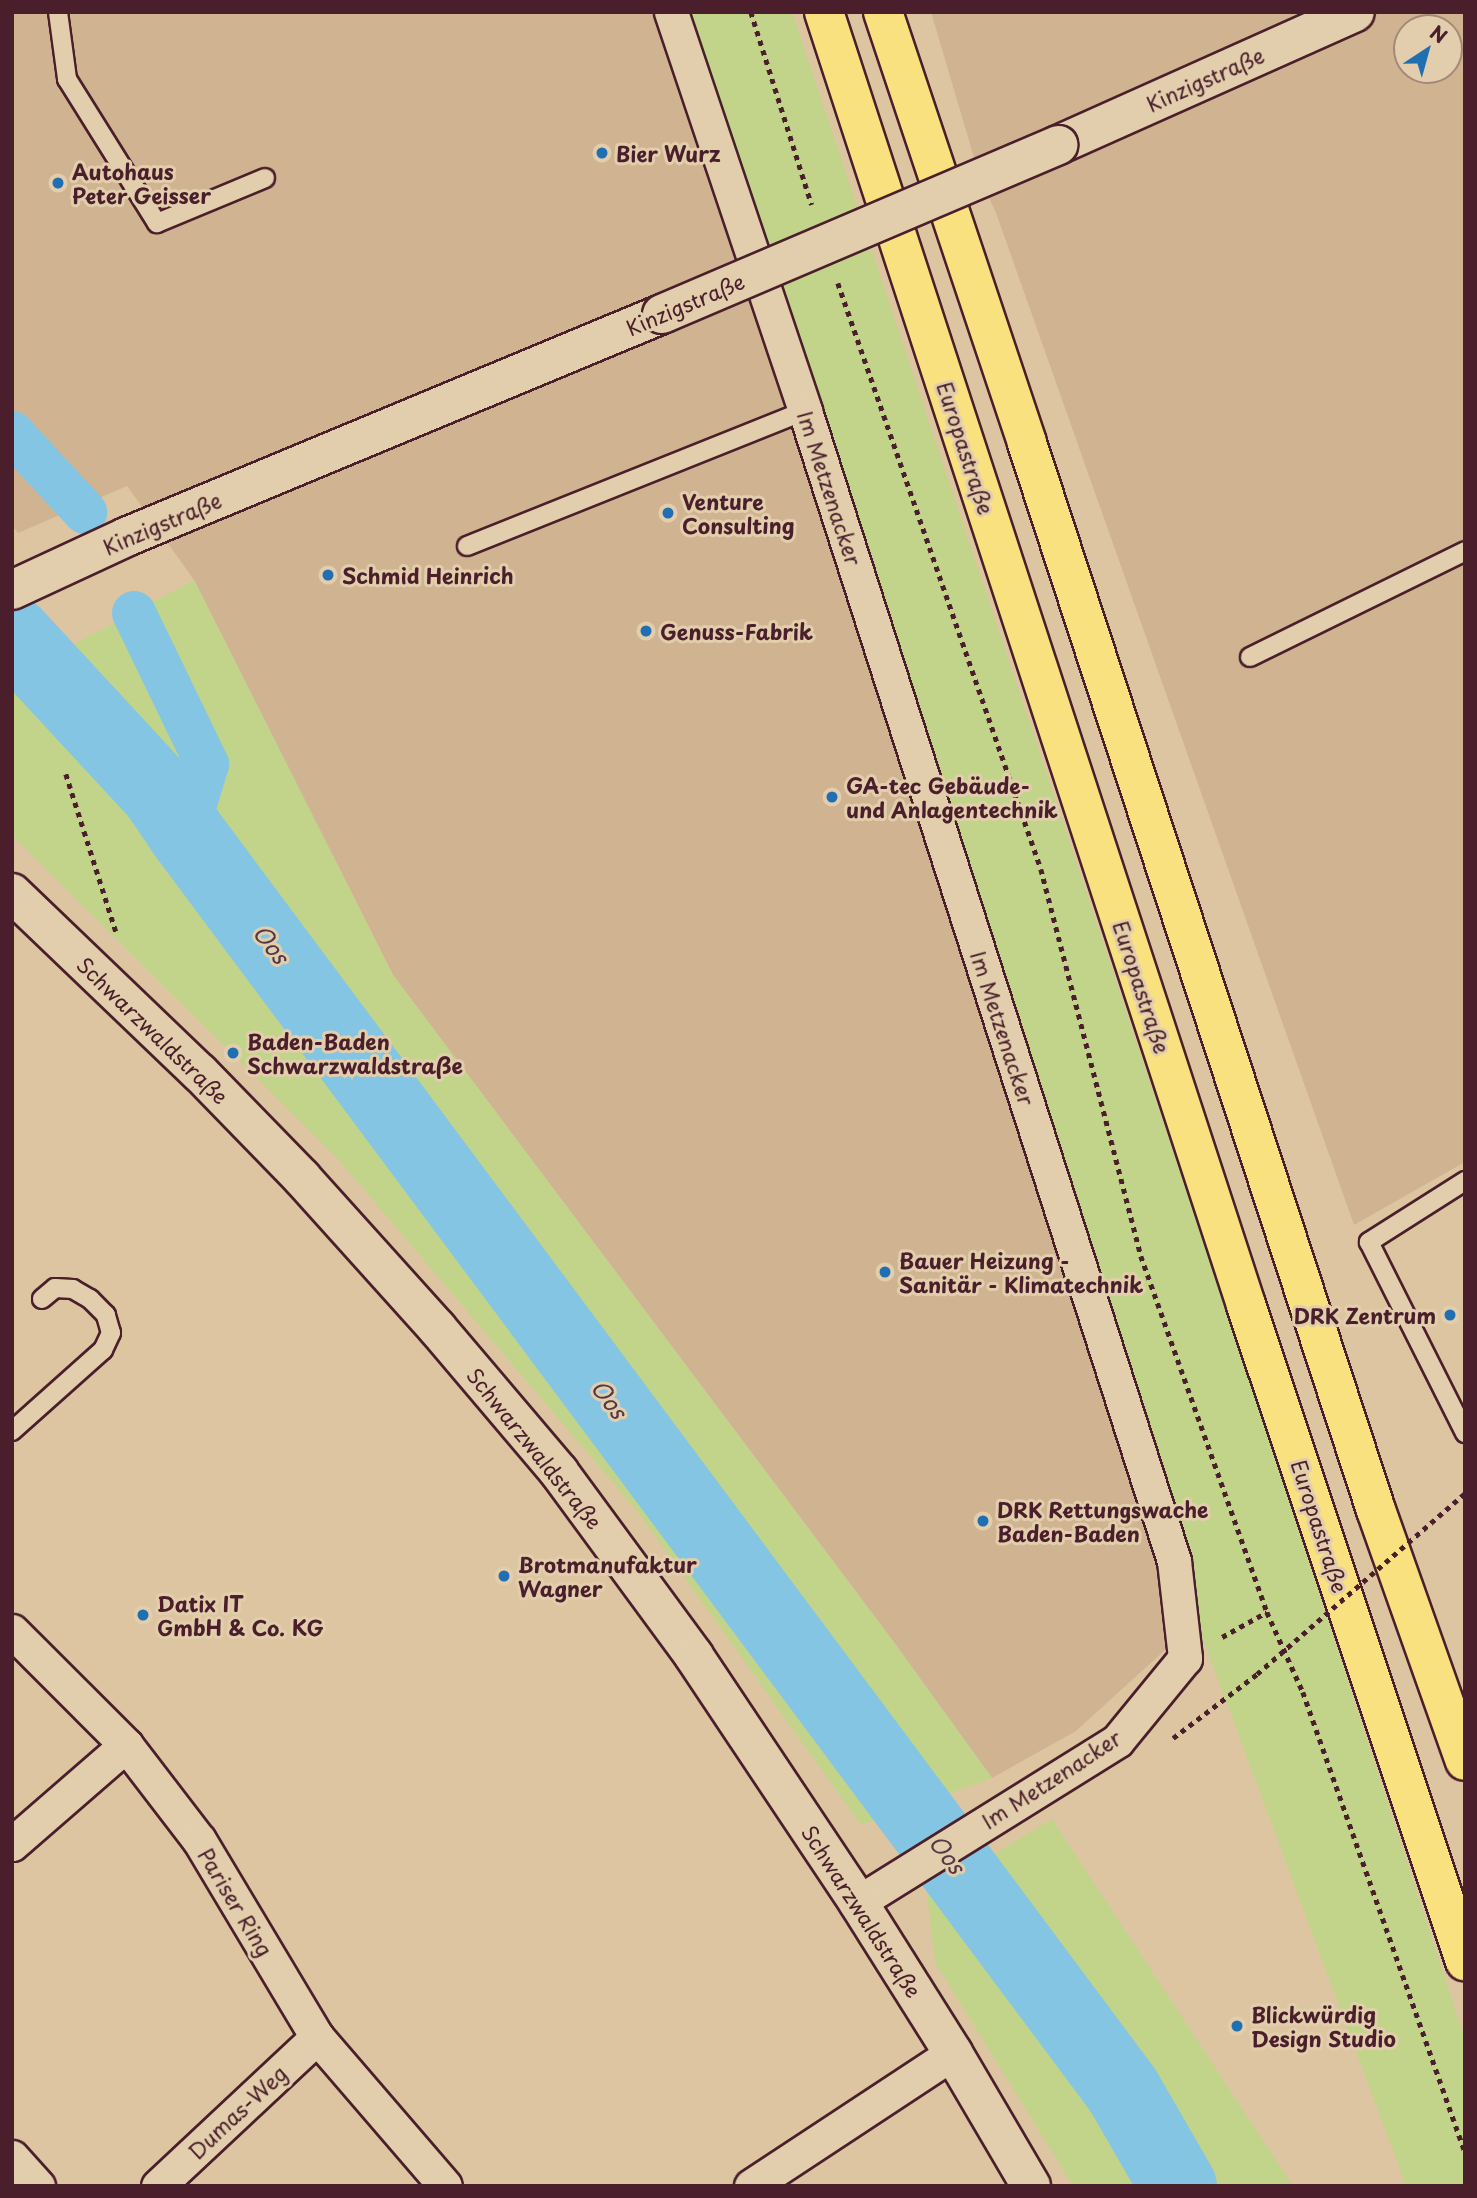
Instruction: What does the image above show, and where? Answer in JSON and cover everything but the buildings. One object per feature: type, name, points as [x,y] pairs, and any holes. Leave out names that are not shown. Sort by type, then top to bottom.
[{"type":"main road","name":"Europastraße","points":[[824,12],[1246,1305],[1465,1961]]},
{"type":"main road","points":[[883,12],[1036,469],[1371,1496],[1465,1761]]},
{"type":"street","name":"Im Metzenacker","points":[[671,12],[805,411],[1174,1561],[1185,1658],[1117,1741],[858,1902]]},
{"type":"street","name":"Kinzigstraße","points":[[18,587],[126,537],[662,314],[1058,145],[1355,12]]},
{"type":"street","name":"Schwarzwaldstraße","points":[[12,893],[102,977],[302,1178],[438,1328],[559,1472],[694,1656],[858,1902],[953,2053],[1031,2186]]},
{"type":"street","name":"Pariser Ring","points":[[12,1631],[127,1745],[199,1840],[317,2038],[445,2186]]},
{"type":"street","points":[[12,1844],[127,1745]]},
{"type":"street","name":"Dumas-Weg","points":[[158,2186],[317,2038]]},
{"type":"street","points":[[751,2186],[953,2053]]},
{"type":"street","points":[[12,2157],[38,2186]]},
{"type":"lane","points":[[58,12],[67,79],[157,223],[265,178]]},
{"type":"lane","points":[[467,546],[805,411]]},
{"type":"lane","points":[[1250,657],[1465,551]]},
{"type":"lane","points":[[1465,1181],[1369,1242],[1465,1433]]},
{"type":"lane","points":[[12,1432],[103,1350],[111,1333],[106,1315],[90,1299],[74,1289],[55,1288],[42,1299]]},
{"type":"path","points":[[751,12],[816,219]]},
{"type":"path","points":[[834,271],[1041,869],[1141,1256],[1268,1612],[1303,1692],[1465,2151]]},
{"type":"path","points":[[66,774],[119,944],[102,977]]},
{"type":"path","points":[[1169,1741],[1257,1674],[1465,1493]]},
{"type":"path","points":[[1185,1658],[1268,1612]]},
{"type":"shaded area","points":[[12,12],[666,12],[1197,1621],[1076,1731],[992,1778],[893,1641],[393,975],[194,580],[127,486],[18,533],[12,526]]},
{"type":"shaded area","points":[[931,12],[1465,12],[1465,1162],[1354,1225],[996,213],[980,178]]},
{"type":"green space","points":[[676,12],[792,12],[1226,1310],[1465,2039],[1465,2186],[1406,2186],[1174,1561]]},
{"type":"green space","points":[[194,580],[393,975],[893,1641],[992,1778],[861,1825],[637,1511],[338,1159],[12,835],[12,677]]},
{"type":"green space","points":[[1052,1819],[1293,2186],[1073,2186],[935,1962],[927,1894]]},
{"type":"waterway","points":[[12,433],[85,512]]},
{"type":"waterway","points":[[134,613],[207,764],[186,833]]},
{"type":"waterway","name":"Oos","points":[[12,634],[159,793],[186,833],[1122,2089],[1178,2186]]},
{"type":"place","name":"Bier Wurz","points":[[602,153]]},
{"type":"place","name":"Autohaus Peter Geisser","points":[[58,183]]},
{"type":"place","name":"Venture Consulting","points":[[668,513]]},
{"type":"place","name":"Schmid Heinrich","points":[[328,575]]},
{"type":"place","name":"Genuss-Fabrik","points":[[646,631]]},
{"type":"place","name":"GA-tec Gebäude- und Anlagentechnik","points":[[832,797]]},
{"type":"place","name":"Baden-Baden Schwarzwaldstraße","points":[[233,1053]]},
{"type":"place","name":"Bauer Heizung - Sanitär - Klimatechnik","points":[[885,1272]]},
{"type":"place","name":"DRK Zentrum","points":[[1450,1315]]},
{"type":"place","name":"DRK Rettungswache Baden-Baden","points":[[983,1521]]},
{"type":"place","name":"Brotmanufaktur Wagner","points":[[504,1576]]},
{"type":"place","name":"Datix IT GmbH & Co. KG","points":[[143,1615]]},
{"type":"place","name":"Blickwürdig Design Studio","points":[[1237,2026]]}]
